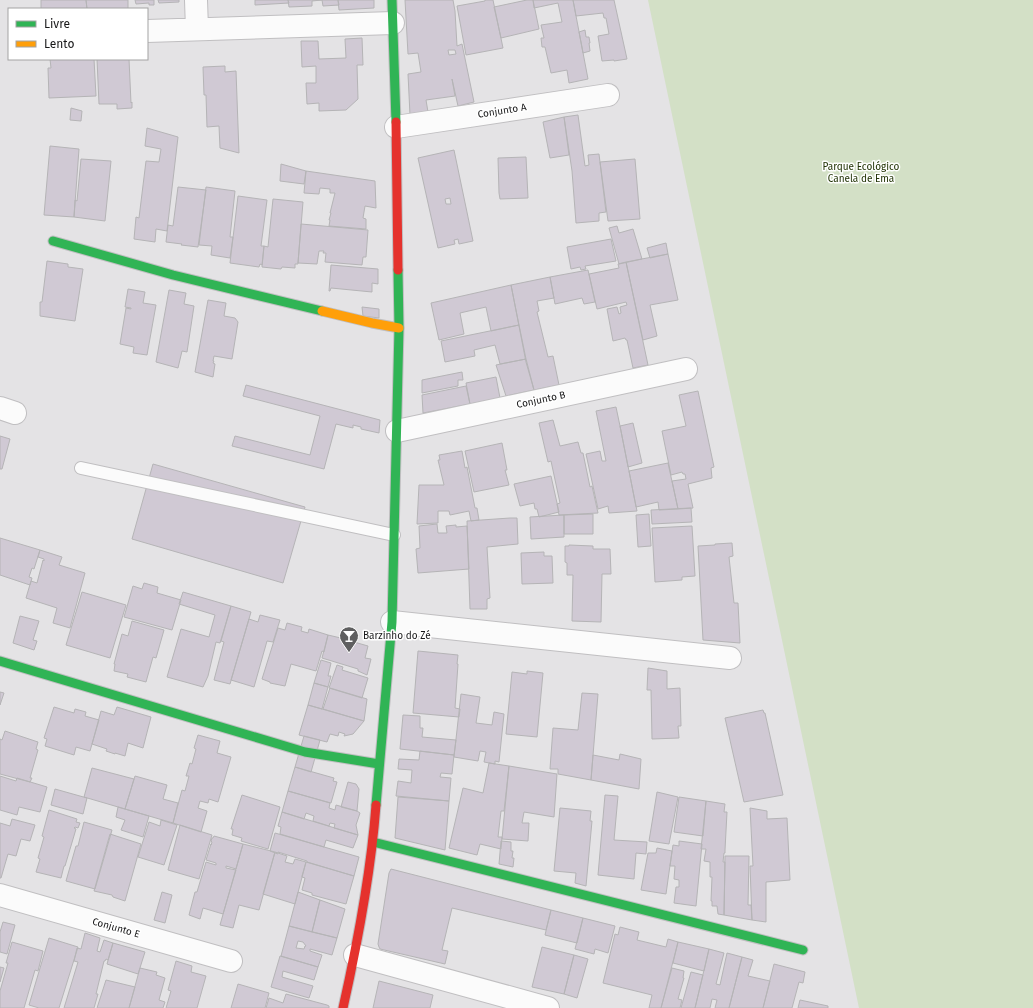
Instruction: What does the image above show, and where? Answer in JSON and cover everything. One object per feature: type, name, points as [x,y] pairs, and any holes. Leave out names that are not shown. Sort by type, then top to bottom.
[{"type":"street","points":[[196,0],[197,29]]},
{"type":"street","points":[[343,1008],[355,955],[373,842],[392,622],[399,328],[396,128],[392,0]]},
{"type":"street","points":[[148,31],[393,23]]},
{"type":"street","name":"Conjunto A","points":[[396,128],[608,95]]},
{"type":"street","points":[[54,241],[173,275],[372,323],[399,328]]},
{"type":"street","name":"Conjunto B","points":[[396,431],[686,369]]},
{"type":"street","points":[[392,622],[730,658]]},
{"type":"street","points":[[0,662],[305,752],[379,764]]},
{"type":"street","points":[[373,842],[803,950]]},
{"type":"street","name":"Conjunto E","points":[[0,895],[232,961]]},
{"type":"street","points":[[355,955],[548,1008]]},
{"type":"lane","points":[[81,468],[394,535]]},
{"type":"green space","name":"Parque Ecológico Canela de Ema","points":[[648,0],[1033,0],[1033,1008],[859,1008]]},
{"type":"building","points":[[41,0],[86,0],[87,8],[41,8]]},
{"type":"building","points":[[86,0],[128,0],[128,8],[87,8]]},
{"type":"building","points":[[135,0],[154,0],[154,5],[149,5],[149,3],[136,4]]},
{"type":"building","points":[[158,0],[179,0],[179,2],[159,3]]},
{"type":"building","points":[[255,0],[288,0],[289,3],[255,5]]},
{"type":"building","points":[[288,0],[322,0],[312,1],[312,6],[289,7]]},
{"type":"building","points":[[322,0],[338,0],[339,5],[323,6]]},
{"type":"building","points":[[338,0],[374,0],[374,8],[339,10]]},
{"type":"building","points":[[405,0],[453,0],[457,46],[462,44],[474,102],[458,106],[452,79],[455,96],[426,100],[428,112],[410,115],[408,74],[421,72],[418,53],[408,54]],"holes":[[[448,50],[455,50],[456,54],[449,55]]]},
{"type":"building","points":[[485,0],[493,0],[503,48],[466,55],[457,6]]},
{"type":"building","points":[[533,0],[539,29],[501,38],[494,7]]},
{"type":"building","points":[[533,0],[573,0],[588,79],[569,83],[567,70],[551,73],[545,47],[542,47],[541,38],[544,38],[541,25],[562,22],[558,3],[534,8]]},
{"type":"building","points":[[573,0],[614,0],[627,59],[602,61],[598,36],[609,34],[606,18],[604,18],[603,13],[576,16]]},
{"type":"building","points":[[585,30],[586,37],[589,37],[590,51],[583,53],[579,32]]},
{"type":"building","points":[[362,38],[363,65],[357,65],[358,99],[346,110],[319,111],[319,103],[307,104],[306,83],[316,83],[316,66],[302,67],[301,41],[318,41],[319,59],[346,58],[345,39]]},
{"type":"building","points":[[50,60],[94,60],[96,96],[49,98],[48,68],[51,68]]},
{"type":"building","points":[[97,60],[129,60],[132,108],[117,109],[117,104],[99,104]]},
{"type":"building","points":[[225,66],[225,72],[236,71],[239,153],[220,148],[219,126],[207,127],[203,67]]},
{"type":"building","points":[[71,108],[82,111],[81,121],[70,120]]},
{"type":"building","points":[[578,115],[585,166],[589,165],[588,155],[599,154],[606,212],[599,213],[599,221],[576,223],[572,171],[564,117]]},
{"type":"building","points":[[564,117],[569,155],[550,158],[543,122]]},
{"type":"building","points":[[147,128],[178,137],[167,231],[156,229],[155,242],[134,239],[136,217],[139,218],[146,161],[159,162],[161,149],[145,146]]},
{"type":"building","points":[[50,146],[79,149],[74,217],[44,215]]},
{"type":"building","points":[[454,150],[473,241],[459,244],[458,239],[454,240],[455,244],[438,248],[418,158]],"holes":[[[450,198],[451,204],[446,204],[445,199]]]},
{"type":"building","points":[[526,157],[528,198],[500,199],[498,158]]},
{"type":"building","points":[[81,159],[111,161],[105,221],[74,217]]},
{"type":"building","points":[[635,159],[640,219],[608,221],[600,162]]},
{"type":"building","points":[[281,164],[306,171],[304,184],[280,181]]},
{"type":"building","points":[[306,171],[375,181],[376,208],[365,206],[363,218],[366,219],[366,229],[329,226],[330,213],[335,193],[330,193],[330,189],[320,188],[319,194],[304,193]]},
{"type":"building","points":[[178,187],[206,190],[198,247],[166,242],[168,225],[173,226]]},
{"type":"building","points":[[206,187],[235,191],[230,237],[233,237],[230,258],[211,255],[212,246],[199,245]]},
{"type":"building","points":[[238,196],[267,200],[261,246],[264,246],[262,265],[260,264],[259,267],[230,263]]},
{"type":"building","points":[[273,199],[303,202],[298,264],[295,264],[295,268],[282,267],[281,269],[262,267],[264,246],[268,247]]},
{"type":"building","points":[[301,224],[368,230],[366,257],[363,257],[362,265],[325,262],[326,253],[323,253],[324,251],[319,251],[317,264],[298,263]]},
{"type":"building","points":[[617,226],[619,233],[633,229],[642,259],[619,264],[609,228]]},
{"type":"building","points":[[611,239],[616,261],[585,266],[586,269],[581,270],[580,267],[571,269],[567,247]]},
{"type":"building","points":[[666,243],[668,254],[650,258],[647,248]]},
{"type":"building","points":[[668,254],[678,300],[650,305],[657,336],[643,340],[626,262]]},
{"type":"building","points":[[47,261],[68,264],[68,267],[83,269],[75,321],[40,316],[40,302],[42,302]]},
{"type":"building","points":[[626,262],[648,365],[633,368],[627,340],[625,338],[613,341],[607,309],[617,307],[619,314],[621,313],[620,307],[627,305],[626,302],[597,309],[589,274],[619,268],[618,264]]},
{"type":"building","points":[[331,265],[378,269],[378,284],[372,283],[372,292],[331,288],[329,291]]},
{"type":"building","points":[[588,270],[595,302],[584,304],[582,298],[555,304],[550,277]]},
{"type":"building","points":[[550,277],[554,298],[537,301],[539,311],[537,312],[548,357],[553,356],[559,385],[534,390],[526,362],[511,285]]},
{"type":"building","points":[[511,285],[519,325],[491,331],[486,307],[460,313],[464,334],[439,340],[431,303]]},
{"type":"building","points":[[128,289],[145,292],[143,303],[156,305],[147,355],[133,353],[134,347],[120,344],[126,308],[131,309],[125,307]]},
{"type":"building","points":[[169,290],[186,293],[184,304],[194,306],[187,352],[182,351],[178,368],[156,362]]},
{"type":"building","points":[[208,300],[226,303],[224,316],[235,318],[238,322],[232,359],[214,356],[213,363],[215,364],[213,377],[195,372]]},
{"type":"building","points":[[362,307],[379,309],[379,318],[363,316]]},
{"type":"building","points":[[519,325],[526,359],[500,364],[495,345],[474,350],[475,356],[445,362],[441,341]]},
{"type":"building","points":[[526,359],[534,390],[506,396],[496,365]]},
{"type":"building","points":[[462,372],[463,380],[458,380],[458,386],[422,393],[422,380]]},
{"type":"building","points":[[496,377],[500,398],[470,404],[466,383]]},
{"type":"building","points":[[246,385],[380,420],[379,433],[361,429],[361,427],[353,425],[353,428],[336,424],[324,469],[232,446],[235,436],[310,455],[320,416],[243,396]]},
{"type":"building","points":[[466,386],[470,404],[423,413],[422,395]]},
{"type":"building","points":[[698,391],[714,467],[711,468],[712,478],[688,484],[693,508],[678,509],[672,481],[686,479],[685,474],[682,472],[671,475],[662,431],[686,426],[679,395]]},
{"type":"building","points":[[616,407],[637,511],[609,513],[608,506],[598,509],[586,454],[600,451],[602,461],[606,461],[596,411]]},
{"type":"building","points":[[553,420],[560,446],[578,442],[581,453],[583,453],[590,487],[592,486],[598,513],[559,515],[557,504],[560,503],[551,461],[548,462],[539,423]]},
{"type":"building","points":[[633,423],[642,463],[628,467],[620,426]]},
{"type":"building","points":[[0,436],[10,439],[2,469],[0,469]]},
{"type":"building","points":[[502,443],[507,470],[505,470],[509,485],[474,492],[465,451]]},
{"type":"building","points":[[462,451],[479,520],[471,521],[469,511],[450,515],[449,511],[438,511],[438,523],[417,524],[419,485],[444,485],[438,460],[440,460],[439,455]]},
{"type":"building","points":[[668,463],[678,509],[659,510],[658,502],[636,507],[629,471]]},
{"type":"building","points":[[153,464],[305,507],[283,583],[132,539]]},
{"type":"building","points":[[551,476],[559,512],[539,517],[534,503],[520,506],[514,484]]},
{"type":"building","points":[[691,508],[692,522],[652,524],[651,510]]},
{"type":"building","points":[[593,514],[593,534],[564,534],[564,515]]},
{"type":"building","points":[[649,514],[651,546],[638,547],[636,515]]},
{"type":"building","points":[[564,515],[564,537],[531,539],[530,517]]},
{"type":"building","points":[[517,518],[518,544],[487,547],[490,598],[487,599],[487,609],[470,609],[467,521]]},
{"type":"building","points":[[437,524],[438,533],[447,533],[446,526],[467,526],[469,569],[418,573],[416,549],[420,548],[419,526]]},
{"type":"building","points":[[692,526],[695,576],[682,577],[682,580],[655,582],[652,528]]},
{"type":"building","points":[[0,538],[40,550],[34,569],[32,568],[29,577],[32,578],[30,585],[0,575]]},
{"type":"building","points":[[732,543],[733,556],[729,557],[734,603],[738,603],[740,643],[703,640],[698,546]]},
{"type":"building","points":[[565,546],[593,546],[593,549],[610,549],[611,574],[602,574],[601,622],[572,621],[573,575],[567,575],[567,563],[565,562]]},
{"type":"building","points":[[40,550],[62,557],[59,565],[85,573],[70,628],[53,623],[57,608],[26,598],[31,581],[37,583],[43,560],[44,561],[44,559],[38,557]]},
{"type":"building","points":[[544,552],[544,556],[552,556],[553,583],[522,584],[521,553]]},
{"type":"building","points":[[144,583],[158,587],[157,593],[181,600],[172,630],[124,617],[133,586],[142,589]]},
{"type":"building","points":[[82,592],[126,605],[110,658],[66,645]]},
{"type":"building","points":[[183,592],[231,606],[220,643],[216,642],[208,676],[203,687],[167,677],[181,629],[209,637],[215,615],[179,604]]},
{"type":"building","points":[[231,606],[251,612],[230,684],[214,680],[224,642],[221,641]]},
{"type":"building","points":[[260,615],[280,620],[273,642],[267,641],[254,687],[231,680],[249,619],[258,622]]},
{"type":"building","points":[[20,616],[39,621],[33,640],[37,641],[34,650],[13,643]]},
{"type":"building","points":[[132,621],[164,630],[156,658],[153,657],[146,682],[127,677],[128,674],[114,671],[114,664],[122,634],[128,636]]},
{"type":"building","points":[[287,623],[302,627],[301,631],[308,633],[309,629],[328,635],[324,652],[322,651],[316,671],[291,664],[285,686],[270,683],[262,679],[278,628],[285,630]]},
{"type":"building","points":[[328,635],[345,639],[345,641],[353,644],[354,642],[368,646],[365,658],[371,659],[367,675],[358,671],[358,669],[322,658]]},
{"type":"building","points":[[418,651],[458,655],[455,708],[460,709],[459,717],[413,713]]},
{"type":"building","points":[[321,660],[331,663],[328,676],[331,676],[328,687],[314,683]]},
{"type":"building","points":[[337,665],[343,667],[342,670],[368,678],[362,698],[329,688]]},
{"type":"building","points":[[648,668],[667,671],[667,689],[680,688],[681,726],[678,726],[679,738],[652,739],[651,690],[647,690]]},
{"type":"building","points":[[527,671],[543,673],[537,737],[506,734],[512,672],[527,674]]},
{"type":"building","points":[[314,683],[328,687],[322,709],[308,705]]},
{"type":"building","points":[[330,688],[367,699],[364,721],[323,709]]},
{"type":"building","points":[[0,692],[4,693],[0,705]]},
{"type":"building","points":[[582,693],[598,694],[591,780],[558,774],[558,769],[550,769],[553,728],[578,730]]},
{"type":"building","points":[[461,694],[480,697],[476,723],[492,725],[494,712],[504,714],[499,762],[495,761],[495,764],[484,762],[486,752],[480,751],[478,761],[454,757]]},
{"type":"building","points":[[308,705],[364,721],[353,734],[344,736],[345,734],[339,732],[338,736],[330,734],[327,742],[299,735]]},
{"type":"building","points":[[54,707],[74,713],[75,709],[86,712],[85,716],[99,720],[90,751],[76,747],[74,755],[45,746],[47,739],[44,738]]},
{"type":"building","points":[[117,707],[151,717],[143,748],[128,743],[125,756],[106,751],[107,749],[92,744],[101,711],[114,715]]},
{"type":"building","points":[[763,710],[765,713],[783,795],[744,802],[725,718]]},
{"type":"building","points":[[403,715],[420,716],[420,728],[423,728],[422,737],[456,740],[454,755],[400,749]]},
{"type":"building","points":[[5,731],[38,742],[36,749],[38,750],[30,782],[0,774],[0,739],[2,740]]},
{"type":"building","points":[[198,735],[220,741],[217,753],[231,757],[218,802],[209,799],[208,803],[200,801],[198,808],[207,811],[201,832],[173,823],[182,790],[185,791],[189,776],[186,776],[190,763],[192,764],[196,749],[194,748]]},
{"type":"building","points":[[304,736],[320,740],[311,772],[295,767]]},
{"type":"building","points":[[420,751],[454,755],[452,774],[441,773],[440,777],[451,778],[449,801],[396,796],[398,781],[411,783],[412,770],[398,769],[399,759],[419,760]]},
{"type":"building","points":[[620,754],[641,759],[639,789],[591,780],[593,755],[619,760]]},
{"type":"building","points":[[489,763],[509,766],[504,811],[501,811],[498,837],[502,837],[501,849],[480,844],[477,855],[449,848],[463,788],[483,793]]},
{"type":"building","points":[[509,766],[557,774],[554,817],[524,812],[522,823],[529,823],[528,841],[502,839]]},
{"type":"building","points":[[295,767],[334,778],[333,781],[337,782],[331,803],[288,791]]},
{"type":"building","points":[[92,768],[134,779],[125,809],[84,797]]},
{"type":"building","points":[[0,776],[16,781],[17,778],[47,787],[40,812],[19,807],[17,815],[0,810]]},
{"type":"building","points":[[135,776],[167,785],[163,799],[178,803],[173,823],[125,809]]},
{"type":"building","points":[[348,782],[356,784],[359,789],[357,811],[341,807]]},
{"type":"building","points":[[55,789],[87,798],[83,814],[51,805]]},
{"type":"building","points":[[288,791],[330,803],[329,808],[335,810],[336,805],[357,811],[360,813],[356,825],[358,835],[334,828],[335,824],[330,823],[329,826],[313,821],[314,816],[306,813],[304,819],[282,812]]},
{"type":"building","points":[[657,792],[678,797],[669,844],[649,841]]},
{"type":"building","points":[[242,795],[280,807],[268,849],[241,841],[242,838],[232,835],[233,829],[231,829]]},
{"type":"building","points":[[605,795],[618,796],[614,840],[647,842],[646,854],[636,853],[634,879],[598,875]]},
{"type":"building","points":[[398,797],[449,801],[445,850],[395,838]]},
{"type":"building","points":[[679,797],[706,801],[703,836],[674,832]]},
{"type":"building","points":[[706,801],[725,804],[724,812],[727,812],[725,853],[723,862],[725,862],[724,915],[718,914],[717,906],[712,906],[712,877],[710,877],[710,862],[704,861],[706,849],[701,849]]},
{"type":"building","points":[[118,807],[149,816],[143,837],[121,830],[125,820],[116,817]]},
{"type":"building","points":[[560,808],[591,811],[590,821],[592,821],[586,886],[575,883],[576,873],[554,871]]},
{"type":"building","points":[[750,808],[767,811],[767,819],[787,818],[790,880],[766,882],[766,922],[752,920],[750,866],[753,866]]},
{"type":"building","points":[[49,810],[77,819],[76,822],[80,823],[78,828],[74,828],[76,829],[61,878],[36,872],[44,837],[42,836]]},
{"type":"building","points":[[282,812],[358,835],[353,848],[326,840],[324,847],[280,834],[281,827],[278,826]]},
{"type":"building","points":[[12,819],[35,825],[30,841],[21,839],[16,856],[8,854],[0,878],[0,823],[10,826]]},
{"type":"building","points":[[161,820],[177,825],[164,865],[138,857],[149,822],[160,826]]},
{"type":"building","points":[[84,822],[112,830],[95,889],[66,881],[76,846],[78,846]]},
{"type":"building","points":[[180,825],[212,835],[199,879],[168,870]]},
{"type":"building","points":[[275,833],[359,857],[354,876],[278,852],[278,854],[270,851]]},
{"type":"building","points":[[110,834],[141,844],[125,901],[113,897],[112,895],[94,891]]},
{"type":"building","points":[[214,836],[243,844],[236,869],[226,866],[226,868],[236,870],[223,914],[203,908],[200,919],[189,915],[195,892],[197,892],[206,862],[216,865],[216,863],[206,860],[212,838]]},
{"type":"building","points":[[501,841],[511,842],[511,851],[513,851],[512,858],[514,858],[513,867],[499,864]]},
{"type":"building","points":[[679,841],[702,844],[696,906],[674,903],[676,887],[679,887],[679,880],[674,879],[675,866],[670,866],[673,845],[679,846]]},
{"type":"building","points":[[243,844],[275,852],[259,910],[239,905],[233,928],[220,925]]},
{"type":"building","points":[[657,848],[672,851],[666,894],[641,890],[648,853],[656,853]]},
{"type":"building","points":[[275,852],[287,856],[285,862],[293,864],[295,859],[306,862],[295,904],[263,894]]},
{"type":"building","points":[[725,856],[749,856],[748,905],[751,905],[752,920],[724,915]]},
{"type":"building","points":[[306,862],[354,876],[346,904],[312,895],[312,893],[302,890],[305,878],[302,876]]},
{"type":"building","points":[[391,869],[551,910],[546,930],[452,908],[442,950],[448,951],[445,964],[380,949],[378,944],[389,873]]},
{"type":"building","points":[[162,892],[172,895],[165,923],[154,920]]},
{"type":"building","points":[[298,892],[320,900],[312,932],[289,926]]},
{"type":"building","points":[[320,900],[345,909],[337,938],[312,932]]},
{"type":"building","points":[[551,910],[583,918],[577,943],[545,935]]},
{"type":"building","points":[[583,918],[615,926],[608,953],[595,949],[594,954],[575,949]]},
{"type":"building","points":[[3,922],[15,925],[7,954],[0,952],[0,932]]},
{"type":"building","points":[[289,926],[337,938],[332,955],[310,949],[310,951],[322,955],[318,967],[281,956]],"holes":[[[298,941],[303,942],[306,946],[304,949],[296,948]]]},
{"type":"building","points":[[620,927],[639,932],[637,940],[666,947],[668,939],[678,942],[661,1008],[649,1008],[652,995],[603,983],[615,934],[618,935]]},
{"type":"building","points":[[85,933],[100,938],[97,951],[100,952],[104,940],[113,943],[108,960],[106,959],[104,961],[94,1008],[64,1008],[78,962],[74,961],[77,948],[81,949]]},
{"type":"building","points":[[49,938],[78,947],[59,1008],[39,1008],[29,1005]]},
{"type":"building","points":[[12,942],[43,951],[38,971],[35,970],[24,1008],[0,1008],[0,991]]},
{"type":"building","points":[[678,942],[709,949],[704,971],[673,963]]},
{"type":"building","points":[[113,943],[145,952],[138,974],[107,964]]},
{"type":"building","points":[[542,947],[574,955],[564,994],[532,987]]},
{"type":"building","points":[[709,949],[724,953],[716,984],[720,985],[727,953],[742,957],[729,1008],[715,1008],[717,1000],[712,999],[710,1008],[695,1008]]},
{"type":"building","points":[[574,955],[588,959],[577,998],[564,994]]},
{"type":"building","points":[[280,956],[318,967],[314,980],[283,971],[282,977],[313,986],[309,998],[271,987]]},
{"type":"building","points":[[742,957],[753,960],[748,976],[770,981],[763,1008],[729,1008]]},
{"type":"building","points":[[176,961],[192,966],[191,972],[206,976],[197,1008],[166,1008],[171,991],[168,990]]},
{"type":"building","points":[[774,964],[805,972],[803,983],[799,982],[792,1008],[763,1008]]},
{"type":"building","points":[[0,967],[4,968],[0,982]]},
{"type":"building","points":[[140,968],[157,972],[156,975],[165,978],[159,1000],[165,1002],[163,1008],[129,1008]]},
{"type":"building","points":[[672,968],[684,971],[684,978],[678,999],[682,1000],[680,1008],[661,1008]]},
{"type":"building","points":[[691,972],[703,975],[695,1008],[681,1008]]},
{"type":"building","points":[[106,980],[135,987],[129,1008],[97,1008]]},
{"type":"building","points":[[379,981],[433,995],[430,1008],[373,1008]]},
{"type":"building","points":[[238,984],[269,993],[265,1008],[231,1008]]},
{"type":"building","points":[[286,994],[327,1005],[329,1008],[266,1008],[269,998],[283,1003]]},
{"type":"building","points":[[800,1000],[828,1006],[828,1008],[798,1008]]},
{"type":"traffic: fast","points":[[392,0],[396,122]]},
{"type":"traffic: fast","points":[[53,241],[173,275],[322,311]]},
{"type":"traffic: fast","points":[[376,805],[392,622],[399,328],[398,270]]},
{"type":"traffic: fast","points":[[0,661],[305,752],[379,764]]},
{"type":"traffic: fast","points":[[373,842],[803,950]]},
{"type":"traffic: slow","points":[[322,311],[399,328]]},
{"type":"traffic: jam","points":[[396,122],[398,270]]},
{"type":"traffic: jam","points":[[343,1008],[363,907],[371,856],[376,805]]},
{"type":"place","name":"Barzinho do Zé","points":[[349,653]]}]
